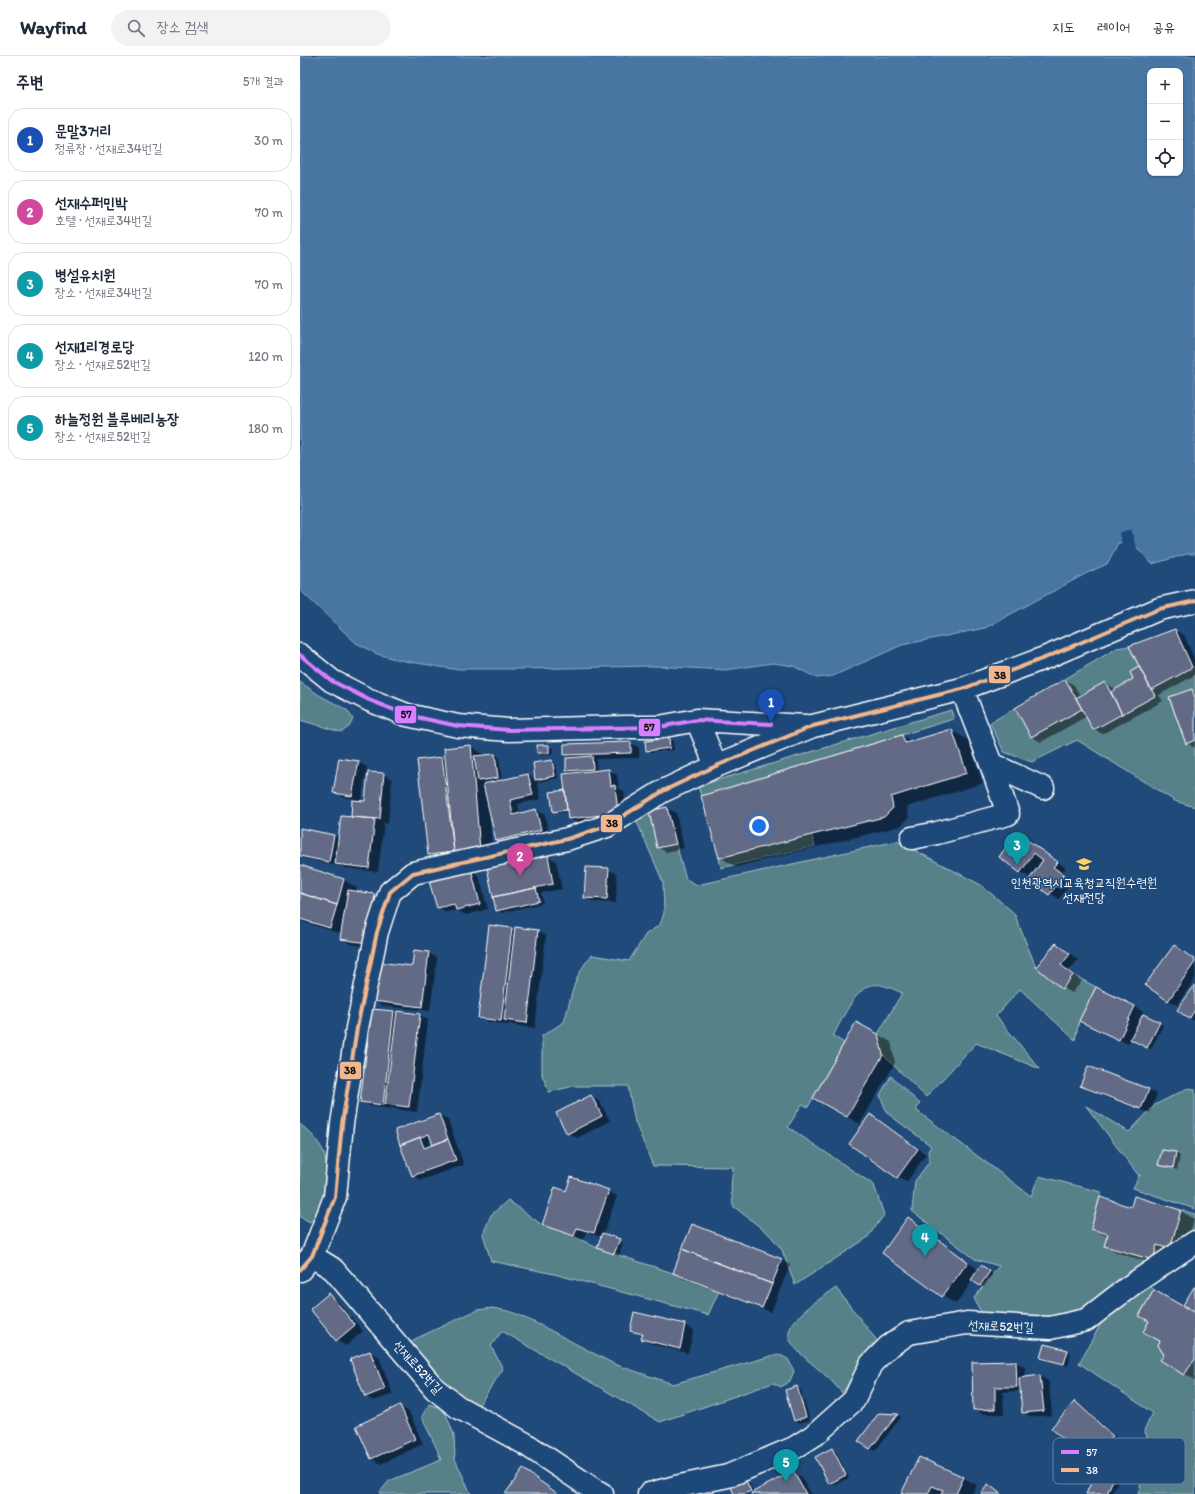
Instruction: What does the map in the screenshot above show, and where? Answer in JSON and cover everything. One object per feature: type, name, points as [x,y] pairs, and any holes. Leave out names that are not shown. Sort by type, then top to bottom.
[{"type":"street","points":[[306,1263],[335,1197],[342,1124],[357,1028],[377,932],[390,892],[413,873],[567,839],[607,826],[663,791],[716,766],[813,726],[962,689],[1047,657],[1159,609],[1195,601]]},
{"type":"street","points":[[300,655],[332,681],[369,700],[406,715],[458,726],[509,730],[625,728],[659,727],[697,720],[813,726]]},
{"type":"street","points":[[912,838],[937,833],[1008,814],[991,764],[962,689]]},
{"type":"street","points":[[697,720],[716,766]]},
{"type":"street","points":[[991,764],[1043,788]]},
{"type":"street","name":"선재로52번길","points":[[649,1494],[728,1476],[794,1448],[816,1434],[854,1400],[871,1364],[888,1347],[909,1334],[967,1323],[1050,1328],[1086,1320],[1130,1286],[1195,1242]]},
{"type":"street","name":"선재로52번길","points":[[306,1263],[332,1269],[434,1389],[458,1407],[524,1443],[602,1494]]},
{"type":"green space","points":[[1129,646],[1139,667],[1130,672],[1133,679],[1111,692],[1105,682],[1076,698],[1065,679],[1117,648]]},
{"type":"green space","points":[[1195,666],[1195,698],[1192,689],[1169,698],[1186,744],[1195,740],[1195,807],[1175,801],[1077,740],[1032,762],[1004,752],[990,723],[1015,708],[1032,737],[1082,709],[1093,730],[1155,696],[1151,690]]},
{"type":"green space","points":[[300,682],[319,695],[347,710],[353,719],[349,727],[341,732],[300,720]]},
{"type":"green space","points":[[951,710],[954,719],[701,796],[698,786]]},
{"type":"green space","points":[[649,811],[657,847],[676,844],[686,879],[697,885],[897,841],[981,885],[1014,913],[1036,967],[1062,989],[1073,975],[1096,987],[1079,1021],[1075,1040],[1020,989],[996,1016],[1040,1069],[976,1043],[926,1097],[883,1055],[878,1034],[902,993],[880,985],[866,987],[860,992],[849,1006],[833,1036],[844,1043],[808,1107],[802,1104],[788,1127],[874,1185],[884,1215],[867,1238],[795,1285],[782,1250],[770,1235],[733,1206],[731,1187],[733,1167],[653,1166],[635,1122],[628,1086],[574,1086],[549,1092],[542,1075],[542,1036],[564,1022],[577,979],[592,955],[629,961],[646,934],[660,925],[664,913],[663,882],[637,822]]},
{"type":"green space","points":[[811,834],[815,846],[721,868],[719,858]]},
{"type":"green space","points":[[891,1076],[920,1104],[916,1110],[1031,1196],[1039,1176],[1101,1192],[1091,1229],[1108,1234],[1104,1246],[1152,1260],[1157,1245],[1170,1248],[1181,1210],[1195,1214],[1195,1235],[1089,1307],[1073,1315],[1054,1320],[982,1315],[974,1298],[999,1266],[975,1259],[912,1211],[915,1181],[929,1162],[928,1151],[931,1146],[887,1113],[880,1095]]},
{"type":"green space","points":[[1188,1088],[1195,1089],[1195,1209],[1133,1188],[1139,1176],[1086,1106],[1129,1132],[1155,1105]],"holes":[[[1162,1150],[1176,1152],[1173,1168],[1158,1165]]]},
{"type":"green space","points":[[300,1124],[317,1141],[324,1153],[326,1165],[324,1202],[320,1214],[310,1222],[300,1217]]},
{"type":"green space","points":[[508,1200],[542,1225],[574,1236],[597,1248],[673,1273],[719,1291],[708,1315],[554,1274],[491,1261],[483,1234],[491,1215]]},
{"type":"green space","points":[[1149,1284],[1154,1290],[1139,1315],[1149,1321],[1143,1332],[1160,1341],[1158,1345],[1164,1355],[1161,1360],[1184,1375],[1195,1359],[1195,1494],[1138,1494],[1141,1484],[1185,1484],[1185,1438],[1148,1438],[1144,1430],[1153,1413],[1079,1363],[1103,1320]]},
{"type":"green space","points":[[836,1288],[878,1342],[871,1345],[857,1372],[842,1393],[821,1371],[797,1350],[790,1340],[789,1333],[792,1325],[805,1310]]},
{"type":"green space","points":[[493,1308],[512,1312],[614,1364],[673,1384],[778,1354],[788,1359],[794,1371],[790,1381],[781,1387],[773,1383],[660,1422],[502,1331],[491,1346],[503,1369],[477,1408],[444,1388],[407,1345],[415,1339],[477,1310]]},
{"type":"green space","points":[[429,1404],[444,1409],[454,1435],[455,1459],[471,1494],[380,1494],[389,1481],[441,1460],[422,1416]]},
{"type":"water","points":[[300,56],[1195,56],[1195,554],[1187,554],[1152,564],[1132,542],[1118,543],[1107,564],[1087,573],[985,628],[902,645],[833,676],[817,678],[793,666],[773,663],[726,670],[652,666],[452,669],[399,660],[377,654],[356,643],[300,590]]},
{"type":"pier","points":[[1131,529],[1138,551],[1131,544],[1122,545],[1119,533]]},
{"type":"building","points":[[1175,629],[1192,667],[1151,690],[1129,646]]},
{"type":"building","points":[[1139,667],[1155,696],[1122,714],[1111,692],[1133,679],[1130,672]]},
{"type":"building","points":[[1065,679],[1082,709],[1031,737],[1015,708]]},
{"type":"building","points":[[1105,682],[1122,714],[1093,730],[1076,698]]},
{"type":"building","points":[[1192,689],[1195,698],[1195,740],[1186,744],[1169,697]]},
{"type":"building","points":[[952,729],[967,773],[891,797],[893,808],[884,817],[719,858],[701,796],[902,735],[905,743]]},
{"type":"building","points":[[669,738],[670,748],[646,751],[645,741]]},
{"type":"building","points":[[631,742],[631,753],[564,755],[564,744]]},
{"type":"building","points":[[471,745],[480,850],[454,852],[444,748]]},
{"type":"building","points":[[537,745],[549,745],[549,753],[537,753]]},
{"type":"building","points":[[495,754],[498,778],[478,781],[474,756]]},
{"type":"building","points":[[592,756],[593,769],[566,771],[566,758]]},
{"type":"building","points":[[442,757],[454,852],[428,855],[417,760]]},
{"type":"building","points":[[339,758],[359,761],[352,796],[333,793]]},
{"type":"building","points":[[552,760],[555,776],[535,780],[533,763]]},
{"type":"building","points":[[609,769],[611,786],[615,785],[618,813],[568,819],[563,774]]},
{"type":"building","points":[[368,772],[384,773],[380,819],[351,817],[352,800],[365,801]]},
{"type":"building","points":[[528,774],[533,795],[510,800],[513,815],[536,809],[541,830],[496,841],[483,784]]},
{"type":"building","points":[[565,790],[567,810],[553,812],[550,792]]},
{"type":"building","points":[[667,807],[676,844],[657,848],[649,811]]},
{"type":"building","points":[[341,816],[375,819],[369,868],[335,864]]},
{"type":"building","points":[[300,828],[334,835],[329,862],[300,856]]},
{"type":"building","points":[[1013,837],[1023,845],[1027,840],[1058,862],[1053,867],[1064,875],[1049,895],[1029,880],[1043,860],[1034,853],[1020,873],[999,857]]},
{"type":"building","points":[[548,855],[553,884],[493,897],[487,867]]},
{"type":"building","points":[[300,865],[344,879],[337,905],[300,893]]},
{"type":"building","points":[[586,867],[609,868],[607,899],[584,898]]},
{"type":"building","points":[[471,869],[480,904],[456,910],[454,904],[437,908],[429,881]]},
{"type":"building","points":[[536,888],[539,901],[496,911],[493,897]]},
{"type":"building","points":[[348,890],[375,894],[367,943],[340,939]]},
{"type":"building","points":[[300,893],[337,905],[330,928],[300,919]]},
{"type":"building","points":[[489,925],[512,928],[501,1021],[478,1018]]},
{"type":"building","points":[[515,927],[538,930],[527,1023],[504,1020]]},
{"type":"building","points":[[1056,943],[1070,954],[1061,965],[1073,975],[1062,989],[1036,967]]},
{"type":"building","points":[[1174,945],[1195,960],[1195,962],[1168,1001],[1145,985]]},
{"type":"building","points":[[414,950],[429,952],[422,1007],[373,1001],[378,962],[412,966]]},
{"type":"building","points":[[1195,985],[1195,1010],[1189,1019],[1177,1010]]},
{"type":"building","points":[[1096,987],[1135,1006],[1119,1040],[1079,1021]]},
{"type":"building","points":[[372,1009],[394,1011],[383,1105],[360,1102]]},
{"type":"building","points":[[397,1011],[420,1014],[409,1107],[385,1104]]},
{"type":"building","points":[[1143,1014],[1160,1022],[1147,1048],[1130,1039]]},
{"type":"building","points":[[856,1022],[878,1034],[883,1055],[847,1117],[813,1098]]},
{"type":"building","points":[[1088,1066],[1149,1089],[1141,1109],[1080,1086]]},
{"type":"building","points":[[591,1095],[602,1116],[567,1134],[556,1113]]},
{"type":"building","points":[[439,1114],[448,1139],[433,1145],[429,1134],[400,1145],[395,1130]]},
{"type":"building","points":[[870,1114],[918,1149],[897,1178],[849,1144]]},
{"type":"building","points":[[420,1137],[424,1148],[448,1139],[456,1160],[412,1176],[400,1145]]},
{"type":"building","points":[[1162,1150],[1176,1152],[1173,1168],[1158,1165]]},
{"type":"building","points":[[571,1177],[609,1190],[594,1233],[577,1228],[574,1236],[542,1225],[555,1187],[566,1191]]},
{"type":"building","points":[[1134,1196],[1181,1210],[1170,1249],[1157,1245],[1153,1260],[1104,1246],[1108,1234],[1091,1229],[1100,1197],[1131,1207]]},
{"type":"building","points":[[908,1217],[968,1262],[942,1297],[882,1253]]},
{"type":"building","points":[[692,1224],[782,1259],[772,1284],[682,1249]]},
{"type":"building","points":[[602,1233],[620,1239],[614,1254],[597,1248]]},
{"type":"building","points":[[682,1249],[772,1284],[762,1308],[673,1273]]},
{"type":"building","points":[[981,1265],[990,1271],[980,1286],[971,1280]]},
{"type":"building","points":[[1195,1287],[1195,1312],[1183,1305]]},
{"type":"building","points":[[1154,1290],[1195,1313],[1195,1359],[1184,1375],[1160,1360],[1164,1355],[1158,1345],[1160,1341],[1143,1332],[1149,1321],[1139,1316]]},
{"type":"building","points":[[329,1293],[355,1325],[336,1341],[310,1309]]},
{"type":"building","points":[[634,1312],[685,1324],[680,1349],[641,1339],[643,1334],[630,1331]]},
{"type":"building","points":[[1044,1344],[1068,1350],[1064,1364],[1040,1358]]},
{"type":"building","points":[[370,1351],[385,1389],[365,1397],[350,1359]]},
{"type":"building","points":[[1016,1361],[1017,1387],[995,1387],[995,1409],[973,1410],[972,1362]]},
{"type":"building","points":[[1040,1375],[1044,1411],[1022,1413],[1019,1378]]},
{"type":"building","points":[[797,1386],[806,1417],[794,1421],[785,1390]]},
{"type":"building","points":[[1075,1401],[1113,1436],[1111,1438],[1062,1438],[1051,1428]]},
{"type":"building","points":[[400,1405],[415,1439],[371,1459],[356,1426]]},
{"type":"building","points":[[879,1413],[898,1414],[870,1449],[858,1441]]},
{"type":"building","points":[[832,1448],[846,1475],[829,1484],[815,1457]]},
{"type":"building","points":[[919,1457],[964,1477],[956,1494],[941,1494],[943,1490],[932,1486],[928,1494],[901,1494]]},
{"type":"building","points":[[523,1469],[558,1494],[505,1494]]},
{"type":"building","points":[[793,1471],[806,1494],[751,1494],[751,1493]]},
{"type":"building","points":[[746,1481],[751,1491],[744,1494],[734,1494],[731,1487]]},
{"type":"building","points":[[988,1484],[1001,1494],[981,1494]]},
{"type":"building","points":[[1090,1484],[1111,1484],[1107,1494],[1086,1494]]},
{"type":"transit line","name":"38","points":[[300,1270],[312,1256],[335,1197],[342,1124],[357,1028],[377,932],[390,892],[413,873],[567,839],[607,826],[663,791],[716,766],[813,726],[962,689],[1047,657],[1159,609],[1195,601]]},
{"type":"transit line","name":"57","points":[[300,655],[332,681],[369,700],[407,715],[458,726],[509,730],[659,727],[697,720],[771,724]]},
{"type":"place","name":"문말3거리","points":[[771,722]]},
{"type":"place","name":"인천광역시교육청교직원수련원 선재전당","points":[[1084,864]]},
{"type":"place","name":"병설유치원","points":[[1017,865]]},
{"type":"place","name":"선재수퍼민박","points":[[520,876]]},
{"type":"place","name":"선재1리경로당","points":[[925,1257]]},
{"type":"place","name":"하늘정원 블루베리농장","points":[[786,1482]]}]
